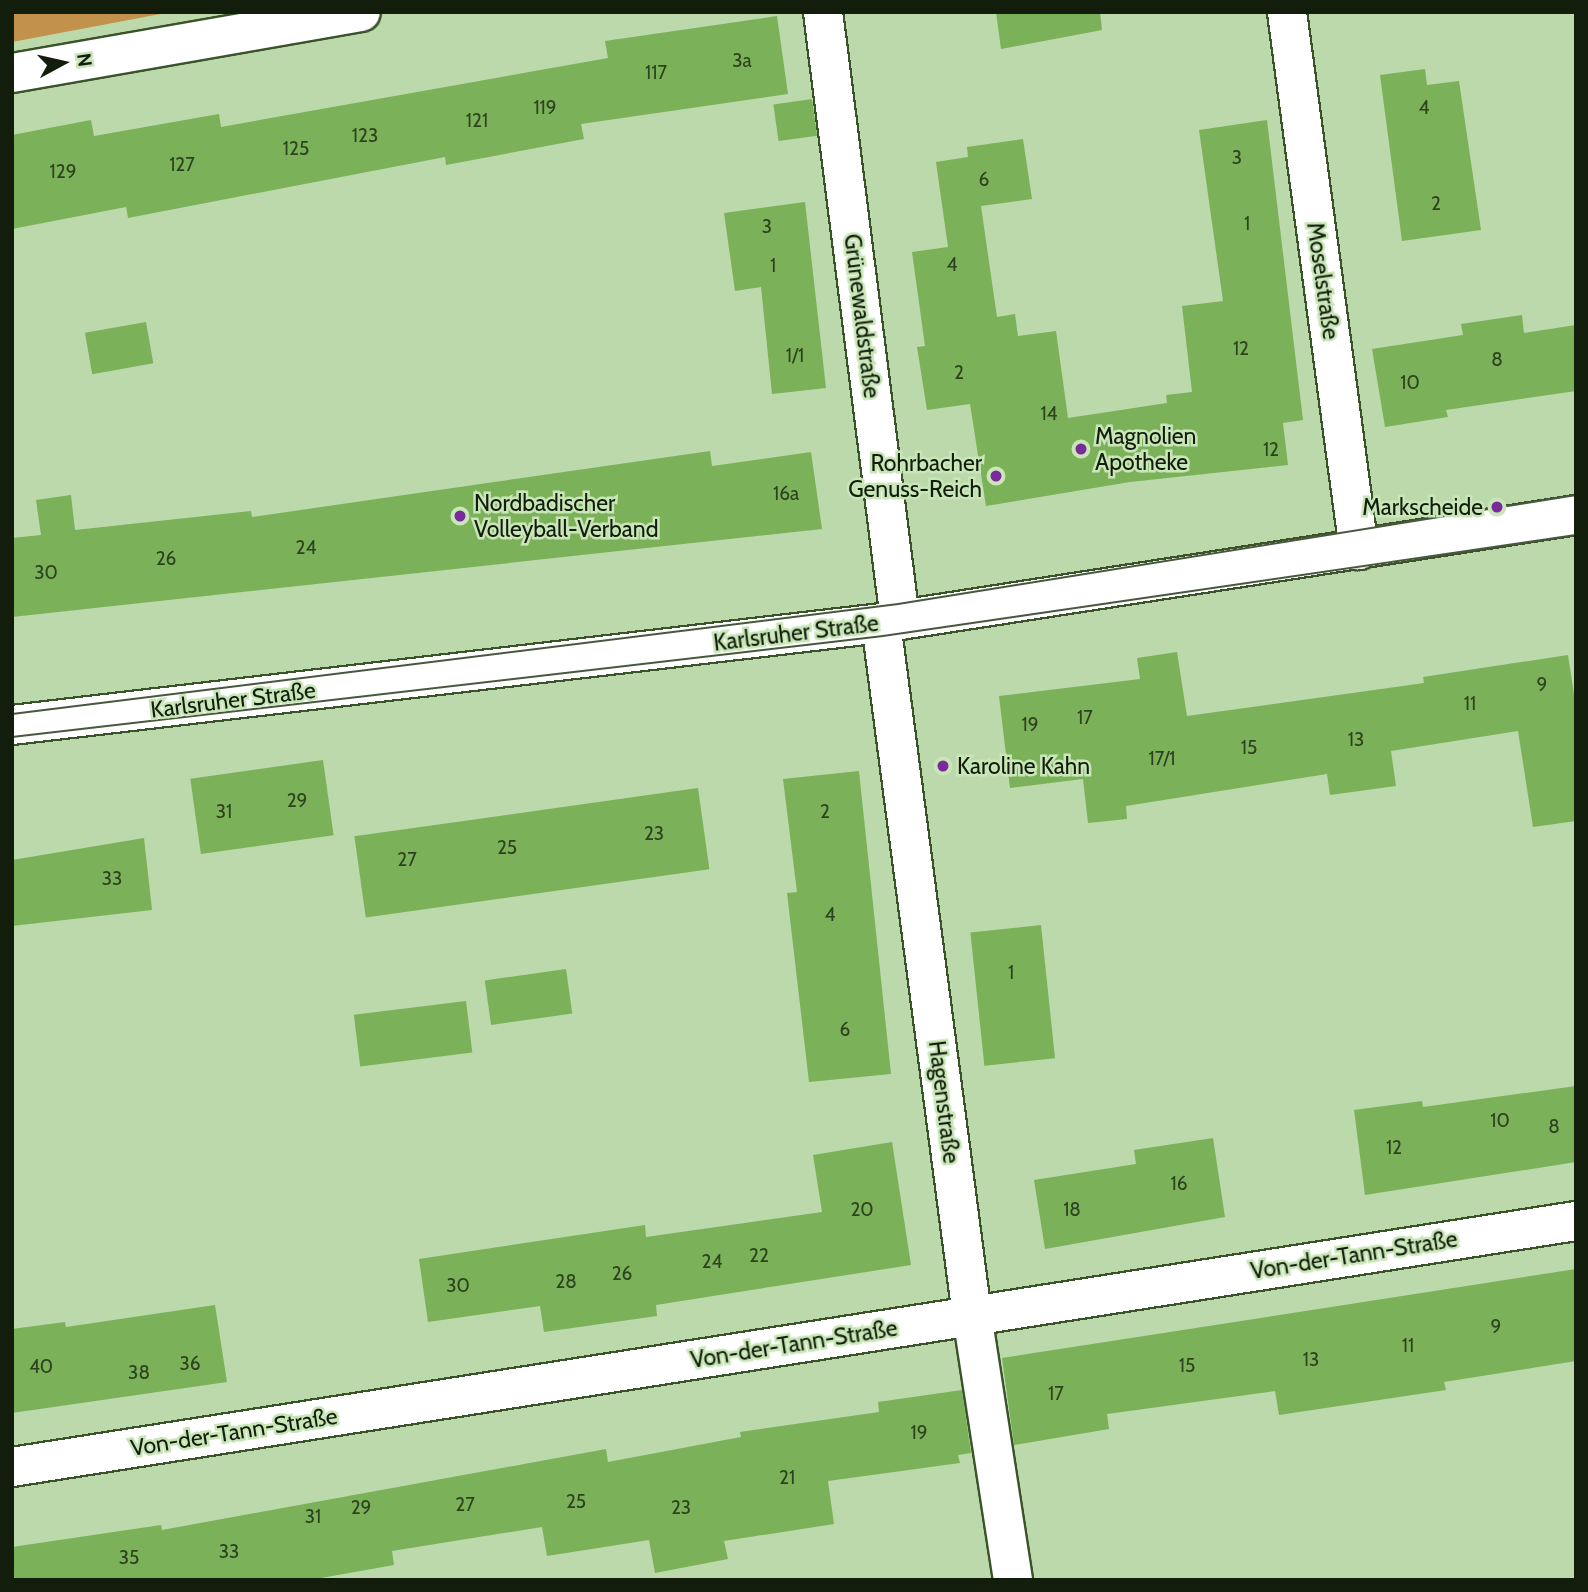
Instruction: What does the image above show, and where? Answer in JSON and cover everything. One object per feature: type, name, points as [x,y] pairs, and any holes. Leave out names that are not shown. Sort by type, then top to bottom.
[{"type":"street","points":[[12,72],[361,12]]},
{"type":"street","name":"Grünewaldstraße","points":[[823,12],[891,621]]},
{"type":"street","name":"Moselstraße","points":[[1287,12],[1359,550]]},
{"type":"street","name":"Karlsruher Straße","points":[[12,725],[891,621],[1576,515]]},
{"type":"street","name":"Hagenstraße","points":[[891,621],[972,1315],[1013,1580]]},
{"type":"street","name":"Von-der-Tann-Straße","points":[[12,1467],[1576,1220]]},
{"type":"shaded area","points":[[12,12],[171,12],[12,42]]},
{"type":"building","points":[[996,12],[1100,12],[1102,30],[1001,49]]},
{"type":"building","points":[[777,16],[788,94],[581,124],[584,139],[446,165],[445,157],[128,218],[126,207],[12,229],[12,135],[91,120],[94,136],[219,114],[221,127],[608,58],[605,41]]},
{"type":"building","points":[[1425,69],[1427,85],[1459,81],[1481,230],[1402,241],[1380,75]]},
{"type":"building","points":[[812,99],[817,136],[779,141],[773,104]]},
{"type":"building","points":[[1267,120],[1303,420],[1283,423],[1288,465],[1130,482],[986,506],[970,404],[927,410],[917,347],[925,346],[912,252],[948,247],[936,162],[968,157],[967,147],[1023,139],[1032,199],[981,206],[997,317],[1015,314],[1018,336],[1056,331],[1068,418],[1167,403],[1166,395],[1192,392],[1182,306],[1223,301],[1199,130]]},
{"type":"building","points":[[805,202],[826,388],[772,394],[761,287],[735,291],[724,213]]},
{"type":"building","points":[[1522,315],[1524,333],[1576,325],[1576,391],[1446,410],[1448,417],[1385,427],[1372,349],[1463,335],[1461,324]]},
{"type":"building","points":[[146,322],[153,363],[92,374],[85,333]]},
{"type":"building","points":[[710,451],[712,466],[811,452],[822,529],[12,617],[12,538],[41,535],[36,500],[71,495],[75,530],[251,511],[252,517]]},
{"type":"building","points":[[1177,652],[1187,716],[1424,683],[1423,677],[1568,655],[1576,707],[1576,821],[1533,827],[1518,731],[1391,751],[1396,786],[1330,795],[1327,774],[1126,806],[1127,819],[1088,823],[1083,779],[1010,788],[999,696],[1140,679],[1137,658]]},
{"type":"building","points":[[323,760],[334,835],[201,854],[190,779]]},
{"type":"building","points":[[859,771],[891,1074],[809,1082],[787,893],[797,892],[783,779]]},
{"type":"building","points":[[698,788],[709,869],[366,917],[354,836]]},
{"type":"building","points":[[144,838],[152,910],[12,926],[12,860]]},
{"type":"building","points":[[1041,925],[1055,1058],[984,1066],[970,932]]},
{"type":"building","points":[[566,969],[572,1014],[491,1025],[485,980]]},
{"type":"building","points":[[466,1001],[472,1053],[360,1066],[354,1015]]},
{"type":"building","points":[[1576,1086],[1576,1162],[1365,1195],[1354,1110],[1422,1101],[1423,1107]]},
{"type":"building","points":[[1213,1138],[1225,1217],[1045,1249],[1034,1180],[1136,1164],[1134,1150]]},
{"type":"building","points":[[892,1142],[911,1265],[656,1305],[657,1316],[544,1332],[540,1306],[428,1322],[419,1259],[645,1225],[646,1237],[822,1212],[813,1155]]},
{"type":"building","points":[[1576,1269],[1576,1361],[1444,1382],[1446,1390],[1279,1415],[1275,1391],[1107,1414],[1109,1429],[1014,1445],[1002,1358]]},
{"type":"building","points":[[215,1305],[227,1382],[12,1413],[12,1329],[65,1322],[66,1327]]},
{"type":"building","points":[[962,1390],[971,1453],[958,1455],[960,1463],[828,1481],[834,1524],[724,1541],[728,1559],[655,1573],[649,1540],[547,1556],[542,1527],[392,1551],[394,1565],[310,1580],[12,1580],[12,1547],[161,1525],[162,1530],[606,1449],[608,1462],[741,1437],[740,1432],[879,1412],[878,1402]]},
{"type":"tram line","points":[[12,714],[898,604],[1576,495]]},
{"type":"tram line","points":[[12,737],[883,636],[1576,535]]},
{"type":"place","name":"Magnolien Apotheke","points":[[1081,449]]},
{"type":"place","name":"Rohrbacher Genuss-Reich","points":[[996,476]]},
{"type":"place","name":"Markscheide","points":[[1497,507]]},
{"type":"place","name":"Nordbadischer Volleyball-Verband","points":[[460,516]]},
{"type":"place","name":"Karoline Kahn","points":[[943,766]]}]
